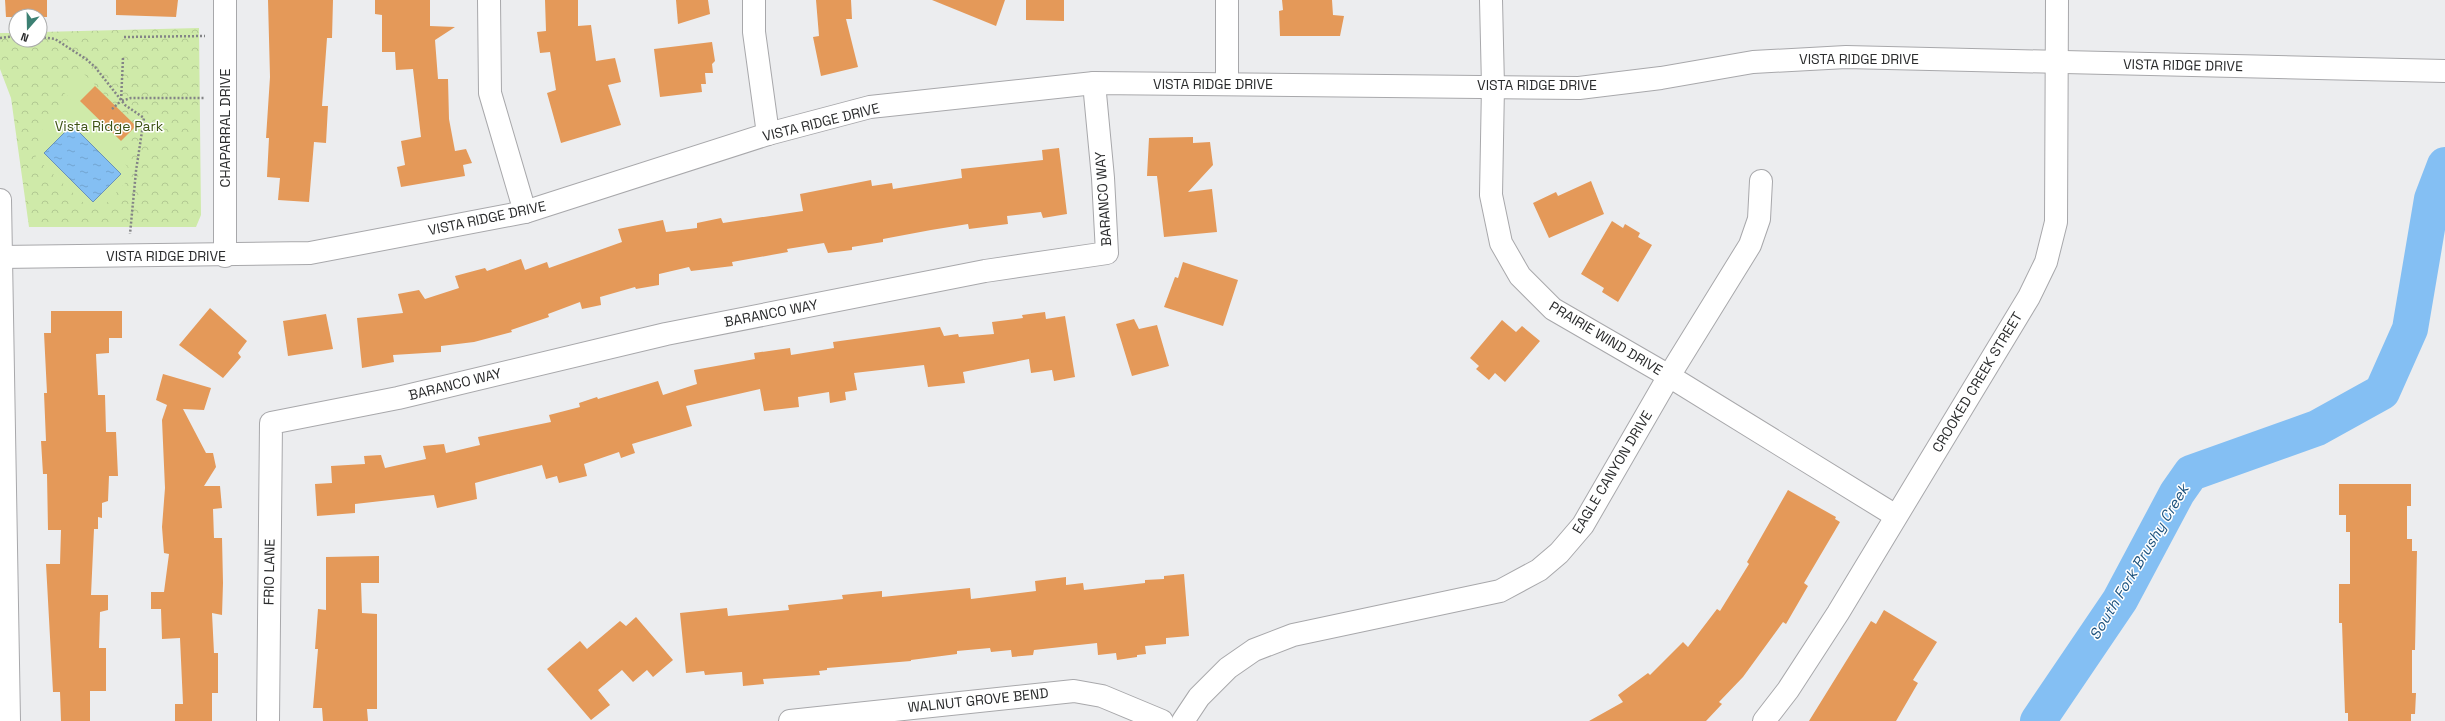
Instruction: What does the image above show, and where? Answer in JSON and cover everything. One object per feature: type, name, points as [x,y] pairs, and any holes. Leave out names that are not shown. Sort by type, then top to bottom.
[{"type":"street","name":"CHAPARRAL DRIVE","points":[[225,0],[225,256]]},
{"type":"street","points":[[489,0],[490,93],[525,212]]},
{"type":"street","points":[[754,0],[754,32],[768,134]]},
{"type":"street","points":[[1227,0],[1227,84]]},
{"type":"street","name":"PRAIRIE WIND DRIVE","points":[[1491,0],[1493,86],[1491,194],[1501,243],[1520,276],[1553,309],[1669,376],[1896,516]]},
{"type":"street","name":"CROOKED CREEK STREET","points":[[1764,721],[1788,690],[1817,645],[2029,297],[2046,262],[2056,222],[2058,62],[2057,0]]},
{"type":"street","name":"VISTA RIDGE DRIVE","points":[[1,257],[225,256],[310,253],[525,212],[768,134],[870,107],[1094,83],[1579,88],[1661,78],[1753,62],[1838,58],[2445,71]]},
{"type":"street","name":"BARANCO WAY","points":[[271,423],[398,398],[666,334],[985,271],[1107,253],[1103,178],[1094,83]]},
{"type":"street","name":"EAGLE CANYON DRIVE","points":[[1182,721],[1199,697],[1228,668],[1254,650],[1293,635],[1500,591],[1539,570],[1559,554],[1583,525],[1669,376],[1750,245],[1759,220],[1761,181]]},
{"type":"street","points":[[0,200],[8,721]]},
{"type":"street","name":"FRIO LANE","points":[[268,721],[271,423]]},
{"type":"street","name":"WALNUT GROVE BEND","points":[[790,721],[1074,691],[1102,696],[1162,721]]},
{"type":"path","points":[[124,37],[225,36]]},
{"type":"path","points":[[48,38],[55,39],[86,59],[95,67],[121,101],[144,118],[145,126],[136,171],[130,230],[130,257]]},
{"type":"path","points":[[121,101],[123,58]]},
{"type":"path","points":[[112,109],[121,101],[131,98],[225,97]]},
{"type":"green space","name":"Vista Ridge Park","points":[[199,28],[201,215],[196,227],[29,227],[11,98],[0,69],[0,33],[8,33],[8,48],[48,48],[48,32]]},
{"type":"green space","points":[[80,70],[138,128],[117,150],[128,160],[125,164],[128,167],[125,170],[128,173],[125,177],[128,180],[102,208],[99,205],[96,209],[92,205],[89,208],[35,157],[42,151],[38,147],[41,144],[38,141],[41,138],[38,134],[71,99],[61,90]]},
{"type":"water","points":[[72,125],[121,174],[93,202],[44,153]]},
{"type":"building","points":[[5,0],[47,0],[47,8],[8,8],[8,17],[6,17]]},
{"type":"building","points":[[116,0],[178,0],[176,17],[116,15]]},
{"type":"building","points":[[268,0],[333,0],[332,38],[327,38],[322,106],[328,106],[326,143],[314,142],[309,202],[278,200],[280,178],[267,177],[269,138],[266,138],[270,77]]},
{"type":"building","points":[[375,0],[430,0],[430,26],[455,27],[435,40],[438,79],[448,79],[449,119],[455,151],[466,149],[472,163],[463,165],[465,176],[401,187],[397,167],[405,165],[401,141],[421,137],[413,69],[396,70],[395,52],[382,52],[382,15],[375,14]]},
{"type":"building","points":[[545,0],[578,0],[578,26],[591,25],[596,61],[615,58],[621,82],[608,85],[621,125],[561,143],[547,93],[556,90],[550,52],[540,53],[537,32],[546,31]]},
{"type":"building","points":[[676,0],[708,0],[710,14],[678,24]]},
{"type":"building","points":[[816,0],[851,0],[852,19],[846,19],[858,67],[821,76],[813,37],[819,36]]},
{"type":"building","points":[[932,0],[1005,0],[996,26]]},
{"type":"building","points":[[1026,0],[1064,0],[1064,21],[1026,20]]},
{"type":"building","points":[[1282,0],[1332,0],[1333,15],[1344,16],[1340,36],[1280,36],[1279,11],[1283,10]]},
{"type":"building","points":[[712,42],[715,61],[712,64],[713,73],[705,73],[706,84],[701,84],[702,92],[660,97],[654,49]]},
{"type":"building","points":[[95,86],[136,126],[121,141],[80,101]]},
{"type":"building","points":[[1193,137],[1193,143],[1210,142],[1213,165],[1188,192],[1212,189],[1217,232],[1164,237],[1157,176],[1147,176],[1149,138]]},
{"type":"building","points":[[1059,148],[1067,214],[1043,218],[1041,212],[1007,216],[1008,224],[969,229],[968,224],[931,230],[883,239],[883,242],[852,247],[852,250],[828,253],[824,243],[787,249],[788,252],[732,262],[733,266],[691,271],[689,267],[659,274],[659,285],[636,289],[635,287],[600,297],[601,305],[582,309],[580,302],[548,314],[549,317],[511,330],[512,332],[474,342],[441,346],[441,352],[393,355],[394,362],[362,368],[357,318],[403,313],[398,294],[419,290],[425,299],[459,288],[455,276],[485,268],[487,271],[521,259],[525,270],[547,262],[549,268],[622,242],[618,229],[663,220],[666,232],[697,228],[697,223],[721,218],[723,223],[803,211],[800,194],[871,180],[872,186],[892,183],[893,189],[962,178],[961,169],[1043,160],[1042,150]]},
{"type":"building","points":[[1591,181],[1604,214],[1549,238],[1533,203],[1556,192],[1558,196]]},
{"type":"building","points":[[1612,221],[1623,228],[1625,224],[1640,233],[1638,237],[1652,245],[1618,302],[1602,292],[1604,288],[1581,274]]},
{"type":"building","points":[[1183,262],[1238,280],[1223,326],[1164,307],[1175,277],[1178,278]]},
{"type":"building","points":[[210,308],[247,341],[238,353],[241,357],[223,378],[179,345]]},
{"type":"building","points":[[51,311],[122,311],[122,338],[109,338],[109,353],[96,354],[98,395],[105,395],[106,432],[116,432],[118,476],[109,476],[108,501],[102,503],[102,518],[98,517],[98,529],[94,529],[91,595],[108,595],[108,610],[100,612],[99,648],[106,648],[106,691],[90,691],[90,721],[61,721],[60,692],[53,692],[46,564],[60,564],[61,530],[48,530],[47,474],[43,474],[41,441],[46,441],[44,393],[47,393],[44,333],[51,333]]},
{"type":"building","points":[[1045,312],[1046,319],[1065,316],[1075,377],[1054,381],[1052,370],[1031,373],[1029,359],[963,372],[965,383],[928,387],[924,365],[854,373],[857,390],[845,392],[846,400],[830,403],[829,392],[798,397],[799,407],[764,411],[760,389],[686,406],[692,426],[632,444],[635,453],[621,458],[619,452],[584,464],[587,476],[559,483],[557,476],[546,479],[542,465],[475,483],[477,499],[437,508],[434,495],[355,504],[355,513],[317,516],[315,484],[332,483],[331,466],[365,464],[364,456],[381,455],[385,468],[426,459],[423,446],[444,444],[446,453],[480,445],[478,437],[551,422],[549,415],[580,407],[579,403],[597,397],[598,399],[658,381],[663,395],[697,384],[694,370],[755,359],[754,353],[790,348],[791,355],[834,348],[833,342],[940,327],[944,336],[958,334],[959,337],[994,334],[992,322],[1023,318],[1022,315]]},
{"type":"building","points":[[326,314],[333,349],[288,356],[283,321]]},
{"type":"building","points":[[1134,319],[1139,329],[1157,325],[1169,366],[1132,376],[1116,324]]},
{"type":"building","points":[[1502,320],[1516,332],[1522,326],[1540,341],[1505,382],[1495,373],[1489,380],[1476,369],[1479,366],[1470,358]]},
{"type":"building","points":[[163,374],[211,388],[204,410],[183,409],[206,453],[213,453],[216,467],[204,486],[220,486],[222,508],[213,509],[214,538],[222,538],[222,615],[212,613],[214,653],[218,653],[218,693],[212,693],[212,721],[175,721],[175,704],[183,704],[180,638],[162,639],[161,609],[151,609],[151,592],[164,592],[169,554],[164,553],[162,527],[165,488],[162,420],[167,405],[156,400]]},
{"type":"building","points":[[2339,484],[2411,484],[2411,506],[2407,506],[2407,539],[2412,539],[2412,551],[2417,551],[2415,650],[2412,650],[2412,693],[2416,693],[2415,714],[2411,714],[2411,721],[2348,721],[2348,713],[2345,713],[2342,623],[2339,623],[2339,584],[2350,584],[2350,532],[2346,532],[2346,515],[2339,515]]},
{"type":"building","points":[[1788,490],[1836,517],[1835,519],[1840,522],[1804,583],[1808,586],[1786,624],[1783,622],[1743,677],[1719,702],[1722,704],[1706,721],[1589,721],[1623,702],[1618,695],[1648,673],[1650,675],[1683,642],[1688,647],[1717,609],[1720,611],[1749,564],[1747,562]]},
{"type":"building","points":[[379,556],[379,583],[361,583],[362,613],[377,614],[377,709],[367,709],[368,721],[323,721],[322,708],[313,708],[318,649],[315,649],[318,609],[326,610],[326,557]]},
{"type":"building","points":[[1184,574],[1189,636],[1166,638],[1166,644],[1145,646],[1146,654],[1137,655],[1137,657],[1117,660],[1116,653],[1098,655],[1097,643],[1034,650],[1033,655],[1012,657],[1011,650],[991,652],[990,648],[957,651],[957,654],[911,661],[827,668],[827,670],[819,671],[820,675],[763,679],[764,684],[743,686],[742,672],[705,675],[704,671],[686,673],[680,613],[727,608],[728,616],[789,610],[788,605],[843,599],[842,595],[882,591],[882,597],[970,588],[971,599],[1036,591],[1035,581],[1066,577],[1066,585],[1083,583],[1084,590],[1145,583],[1145,580],[1164,579],[1164,576]]},
{"type":"building","points":[[1884,610],[1937,642],[1913,680],[1918,683],[1896,721],[1809,721],[1871,621],[1876,624]]},
{"type":"building","points":[[636,617],[673,660],[653,677],[647,670],[633,682],[622,670],[598,690],[610,705],[591,720],[547,669],[580,641],[587,649],[620,621],[626,626]]},
{"type":"waterway","name":"South Fork Brushy Creek","points":[[2038,721],[2120,600],[2177,493],[2191,473],[2317,428],[2382,392],[2410,329],[2432,199],[2445,165]]}]
